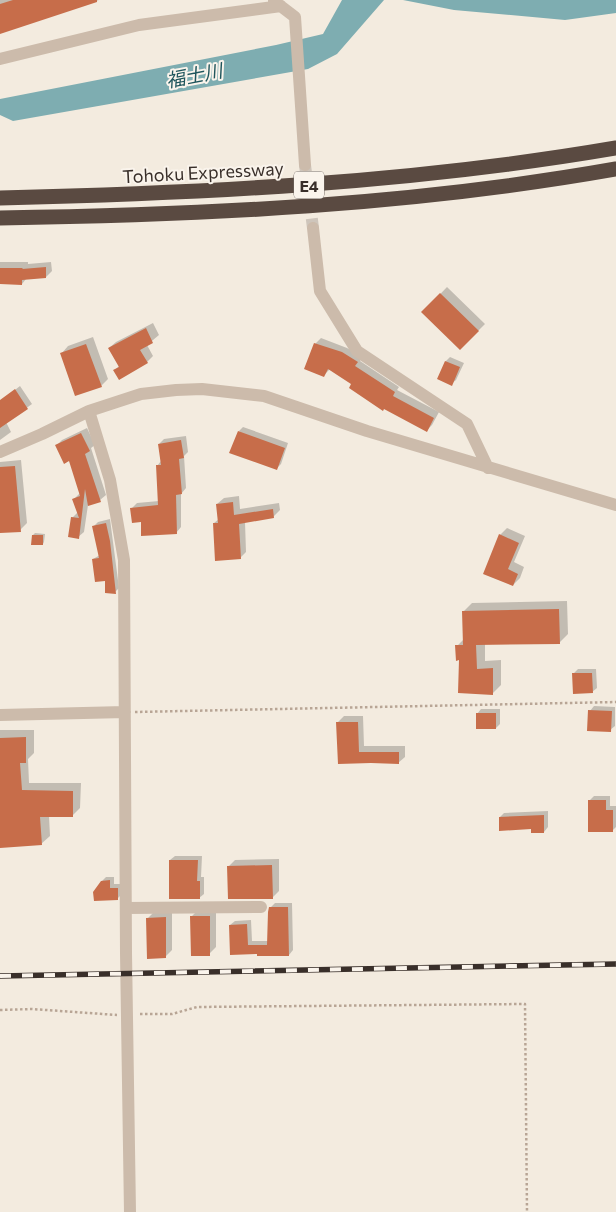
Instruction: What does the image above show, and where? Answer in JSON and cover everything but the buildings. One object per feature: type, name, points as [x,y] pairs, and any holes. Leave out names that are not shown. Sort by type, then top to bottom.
[{"type":"highway","name":"Tohoku Expressway","points":[[0,198],[141,195],[290,187],[423,174],[573,156],[616,148]]},
{"type":"highway","name":"E4","points":[[0,218],[142,216],[292,207],[428,195],[574,177],[616,169]]},
{"type":"street","points":[[0,59],[139,25],[277,3],[295,17],[305,165]]},
{"type":"street","points":[[312,228],[320,291],[357,351],[467,424],[488,468]]},
{"type":"street","points":[[0,452],[89,411],[141,394],[176,390],[202,390],[264,396],[367,431],[616,505]]},
{"type":"street","points":[[89,411],[110,480],[124,560],[130,1212]]},
{"type":"street","points":[[0,716],[125,712]]},
{"type":"street","points":[[126,908],[260,907]]},
{"type":"path","points":[[125,712],[616,702]]},
{"type":"path","points":[[0,1010],[32,1009],[127,1015],[172,1014],[197,1008],[525,1004],[527,1212]]},
{"type":"water","name":"福士川","points":[[342,0],[384,0],[337,54],[308,69],[13,121],[0,115],[0,99],[276,45],[323,34]]},
{"type":"water","points":[[403,0],[616,0],[616,13],[565,20],[454,10]]},
{"type":"tunnel","points":[[305,165],[313,228]]},
{"type":"railway","points":[[0,976],[616,964]]}]
